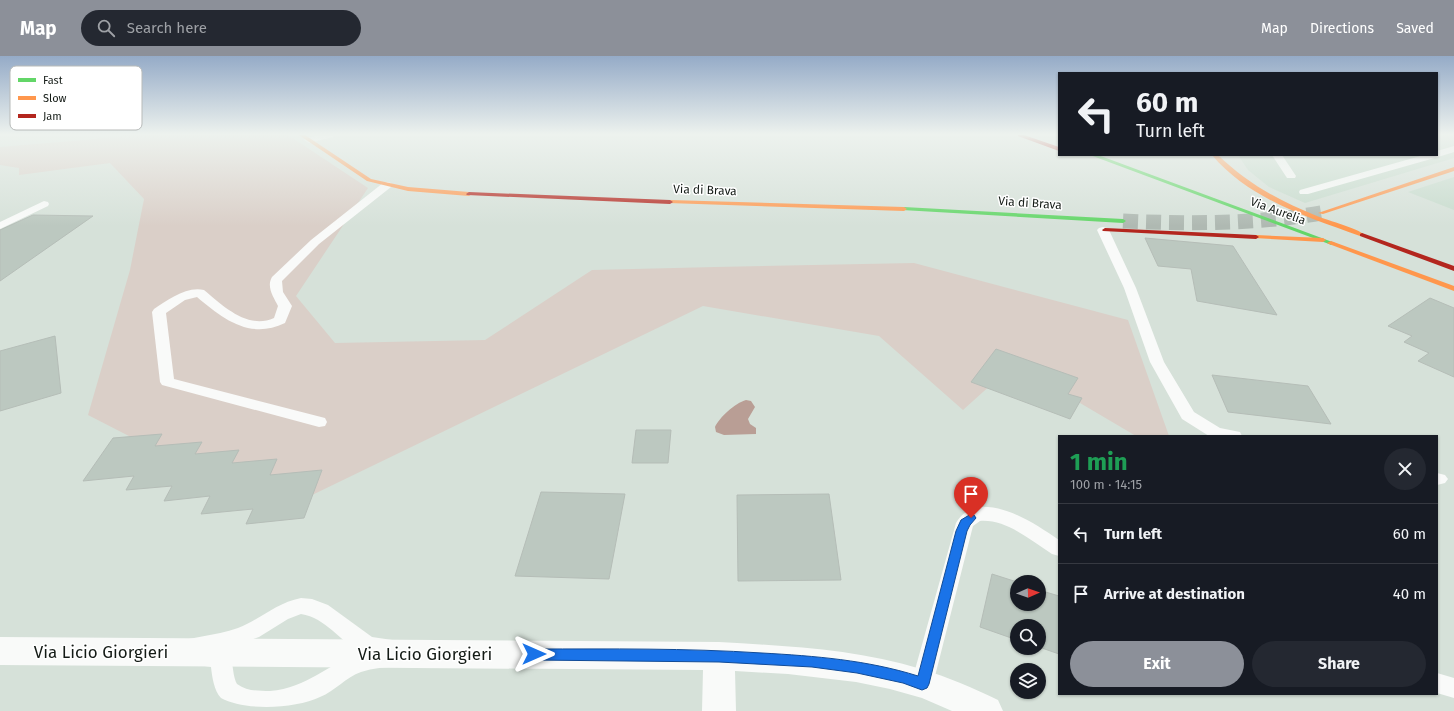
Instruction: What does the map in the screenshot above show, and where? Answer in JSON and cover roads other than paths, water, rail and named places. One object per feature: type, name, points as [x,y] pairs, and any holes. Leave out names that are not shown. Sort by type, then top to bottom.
[{"type":"main road","name":"Via di Brava","points":[[347,166],[369,180],[387,185],[408,189],[491,196],[938,210],[1123,221]]},
{"type":"main road","points":[[1113,166],[1158,179]]},
{"type":"main road","name":"Via Aurelia","points":[[1122,166],[1454,289]]},
{"type":"main road","points":[[1225,166],[1241,180],[1269,197],[1325,221],[1454,269]]},
{"type":"main road","points":[[1321,213],[1454,169]]},
{"type":"main road","points":[[779,204],[832,213],[975,222]]},
{"type":"main road","name":"Via Aurelia","points":[[1270,208],[1454,275]]},
{"type":"main road","points":[[1099,230],[1323,240]]},
{"type":"street","name":"Via Licio Giorgieri","points":[[0,651],[719,656],[812,662],[857,667],[903,678],[939,689],[986,711]]},
{"type":"street","points":[[719,656],[719,711]]},
{"type":"lane","points":[[1284,166],[1291,176]]},
{"type":"lane","points":[[1304,192],[1398,166]]},
{"type":"lane","points":[[319,422],[167,382],[159,312],[180,297],[199,293],[224,312],[247,325],[266,326],[280,320],[285,306],[277,292],[276,280],[315,242],[387,185]]},
{"type":"lane","points":[[0,226],[44,204]]},
{"type":"lane","points":[[1099,230],[1130,288],[1157,362],[1188,415],[1215,432],[1229,435]]},
{"type":"lane","points":[[922,684],[965,523],[977,514],[999,516],[1014,522],[1058,548]]},
{"type":"lane","points":[[174,652],[254,631],[284,610],[301,606],[309,606],[322,610],[360,642],[368,646],[426,654]]},
{"type":"lane","points":[[174,652],[211,656],[216,658],[220,661],[225,683],[229,691],[235,697],[244,702],[268,704],[286,702],[310,692],[351,666],[362,662],[382,658],[426,654]]},
{"type":"lane","points":[[1438,683],[1454,688]]},
{"type":"tunnel","points":[[1123,221],[1173,223],[1247,221],[1296,217],[1321,213]]}]
